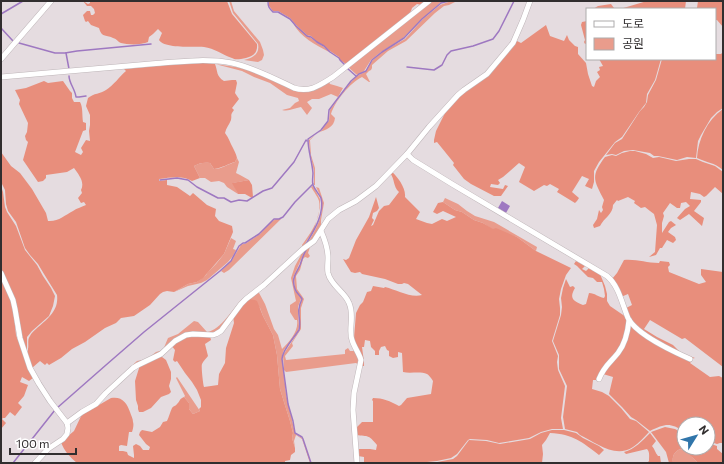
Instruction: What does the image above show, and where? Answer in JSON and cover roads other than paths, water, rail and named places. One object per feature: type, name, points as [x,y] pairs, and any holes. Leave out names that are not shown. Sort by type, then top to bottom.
[{"type":"street","points":[[1,59],[51,1]]},
{"type":"street","points":[[1,77],[110,67],[208,61],[238,64],[301,90],[308,90],[321,85],[333,77],[429,1]]},
{"type":"street","points":[[67,423],[96,404],[133,368],[161,354],[175,341],[186,335],[216,334],[224,328],[241,304],[314,241],[328,219],[339,210],[356,201],[369,191],[406,154],[458,95],[487,74],[513,43],[530,1]]},
{"type":"street","points":[[406,154],[413,160],[452,184],[610,279],[618,293],[629,320],[629,327],[622,346],[602,371],[599,379]]},
{"type":"street","points":[[321,231],[327,247],[329,278],[346,297],[349,303],[352,311],[352,340],[361,360],[354,393],[353,410],[358,463]]},
{"type":"street","points":[[1,274],[13,300],[20,338],[30,368],[50,401],[67,423],[68,428],[67,434],[63,439],[48,448],[35,463]]},
{"type":"street","points":[[629,320],[645,335],[690,359]]},
{"type":"waterway","points":[[1,14],[23,1]]},
{"type":"waterway","points":[[268,1],[268,5],[273,12],[278,12],[290,19],[307,36],[324,46],[345,65]]},
{"type":"waterway","points":[[306,244],[318,222],[322,204],[321,198],[313,185],[313,173],[308,139],[321,130],[328,121],[329,110],[351,81],[359,74],[366,71],[372,60],[404,38],[422,19],[441,3],[449,1]]},
{"type":"waterway","points":[[407,67],[434,70],[442,65],[447,55],[451,51],[473,46],[493,39],[499,31],[514,1]]},
{"type":"waterway","points":[[1,28],[13,41]]},
{"type":"waterway","points":[[19,43],[55,53],[151,44]]},
{"type":"waterway","points":[[66,53],[69,69]]},
{"type":"waterway","points":[[347,68],[356,76]]},
{"type":"waterway","points":[[69,76],[76,97],[86,96]]},
{"type":"waterway","points":[[160,180],[177,178],[188,180],[197,187],[218,198],[224,198],[231,202],[239,200],[247,201],[263,191],[272,188],[294,162],[306,140],[307,141]]},
{"type":"waterway","points":[[57,408],[144,332],[220,271],[231,261],[239,246],[259,234],[274,219],[283,217],[295,202],[313,184]]},
{"type":"waterway","points":[[306,250],[294,276],[294,285],[302,299],[299,308],[300,326],[299,330],[286,348],[282,359],[288,404],[295,433],[302,437],[311,463]]},
{"type":"waterway","points":[[13,463],[55,410]]}]
